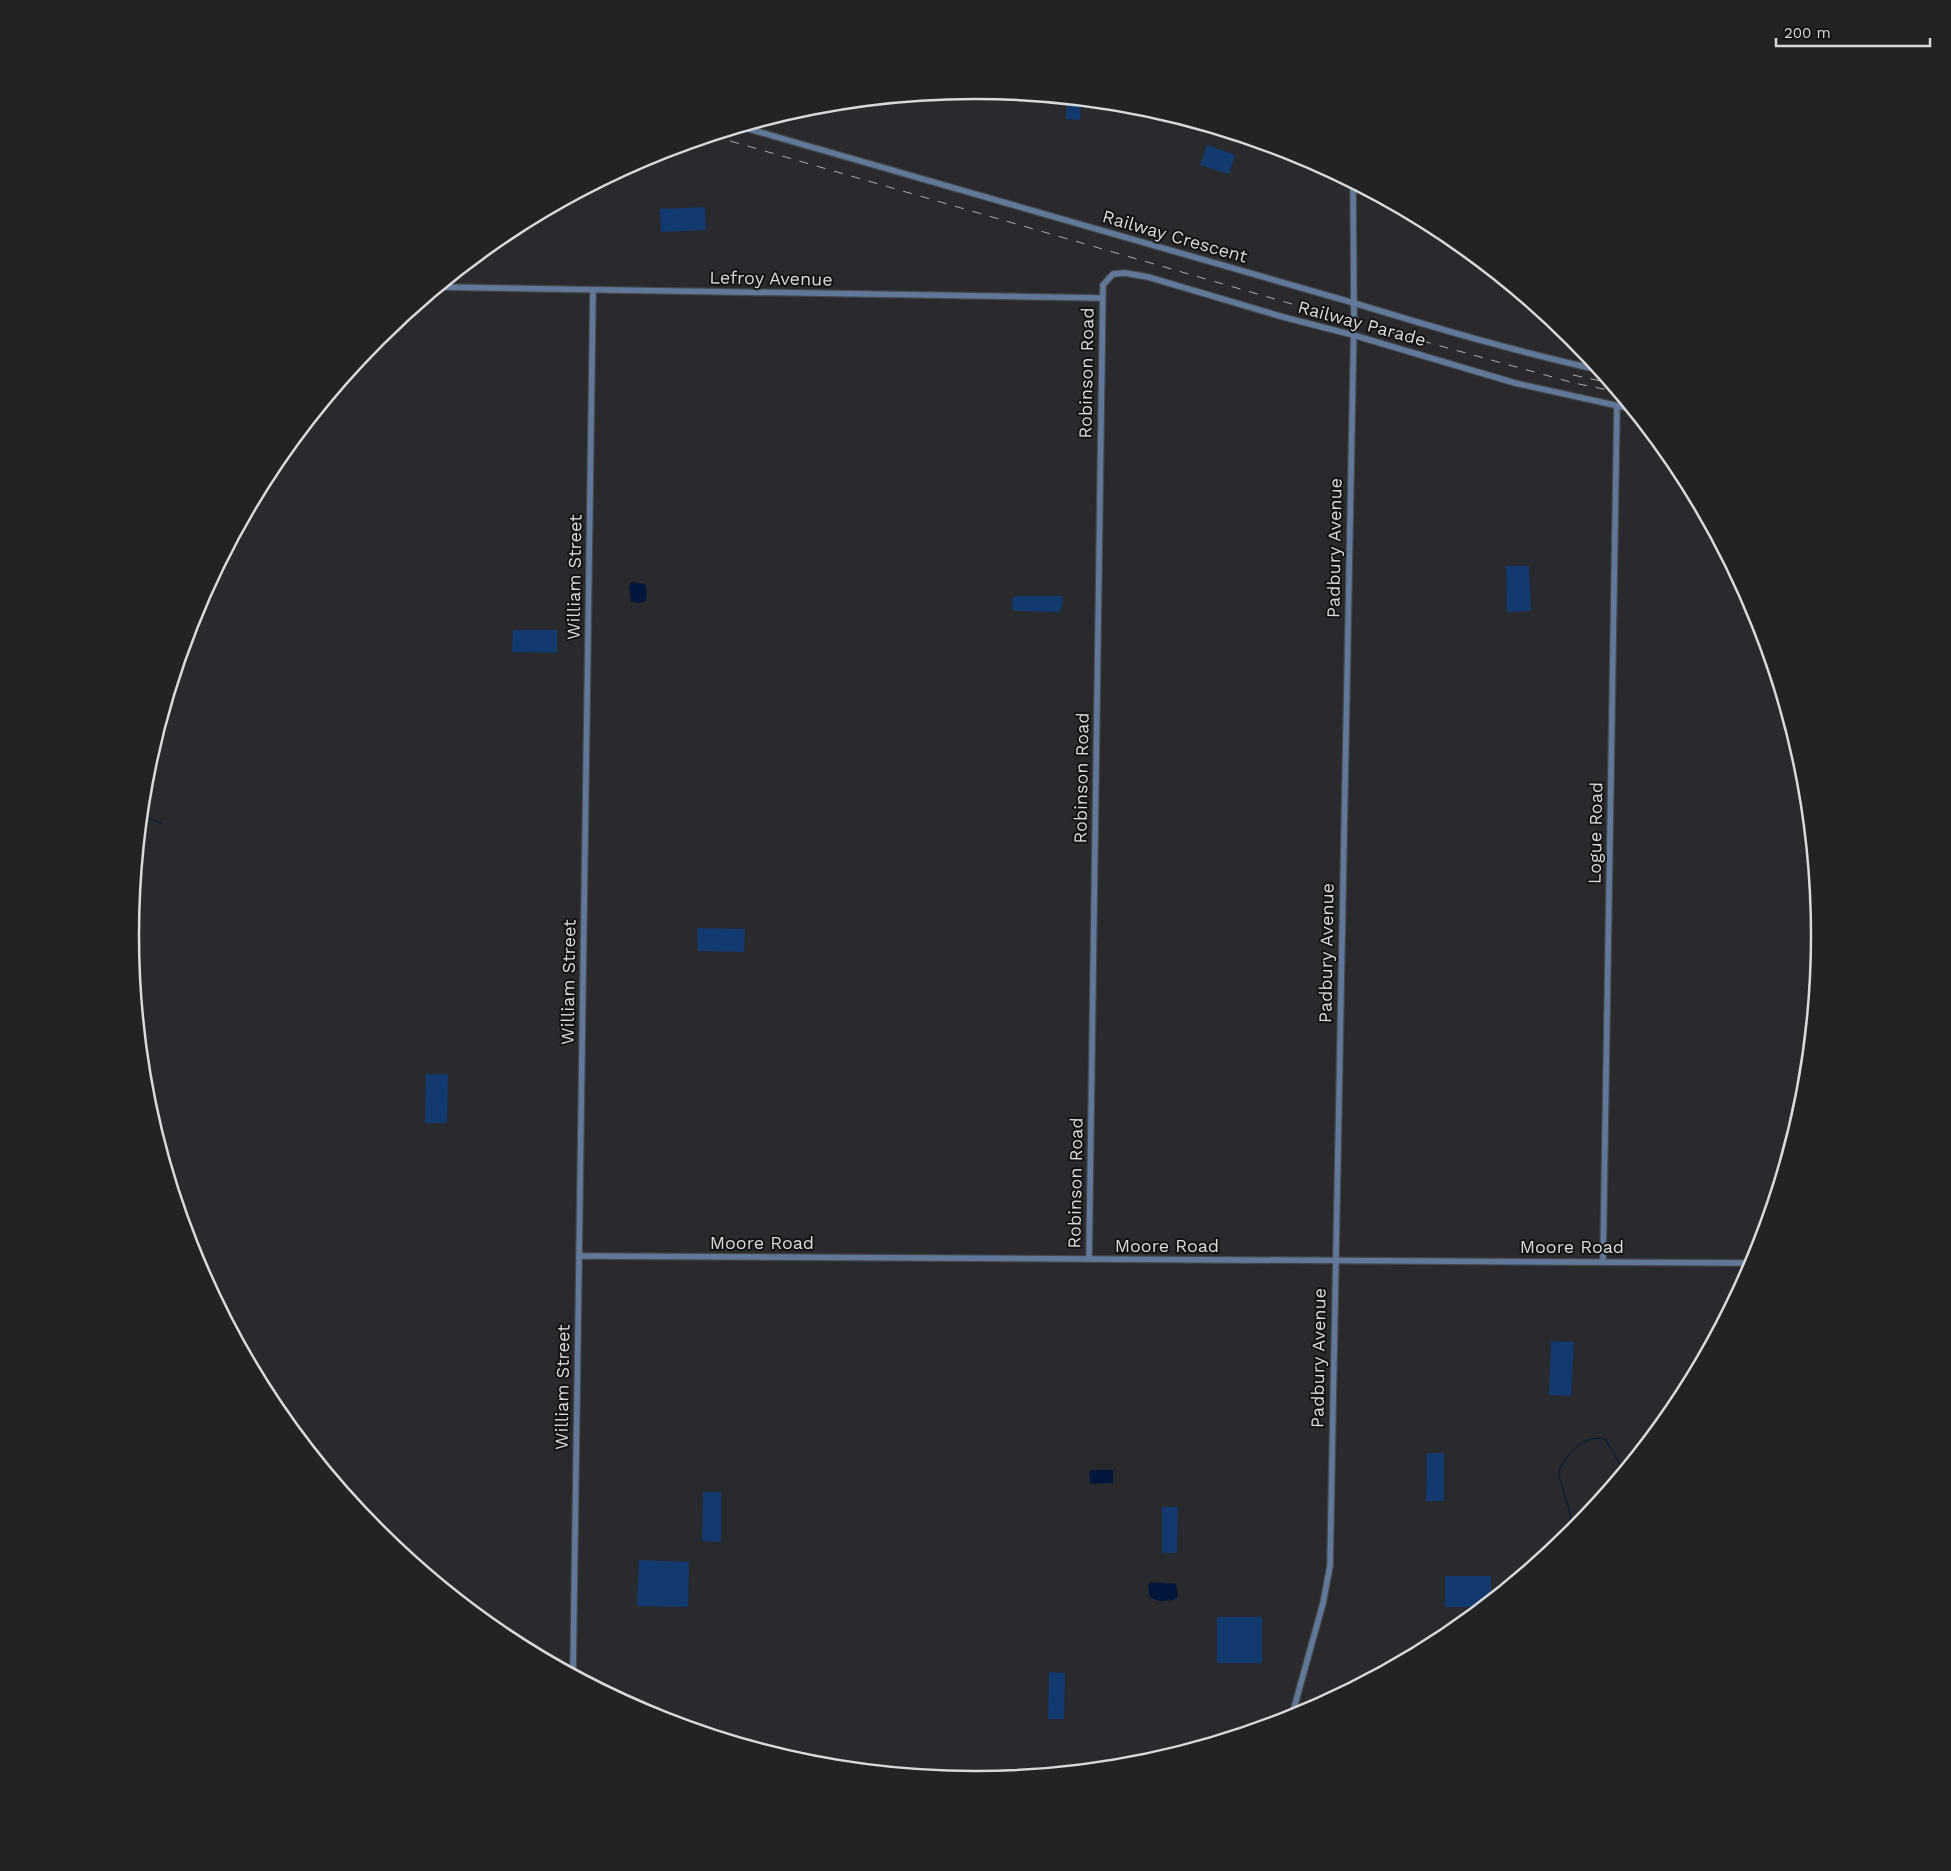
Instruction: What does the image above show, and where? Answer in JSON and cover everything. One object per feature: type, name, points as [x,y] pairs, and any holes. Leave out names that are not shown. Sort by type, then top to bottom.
[{"type":"street","name":"Railway Crescent","points":[[751,130],[1354,303],[1452,334],[1533,356],[1590,368]]},
{"type":"street","name":"Padbury Avenue","points":[[1295,1710],[1323,1603],[1330,1566],[1354,303],[1353,189]]},
{"type":"street","name":"Railway Parade","points":[[1102,298],[1103,285],[1113,274],[1125,273],[1148,277],[1282,317],[1353,335],[1516,382],[1624,407]]},
{"type":"street","name":"Lefroy Avenue","points":[[447,287],[1102,298]]},
{"type":"street","name":"William Street","points":[[573,1669],[593,290]]},
{"type":"street","name":"Robinson Road","points":[[1089,1259],[1102,298]]},
{"type":"street","name":"Logue Road","points":[[1603,1261],[1617,406]]},
{"type":"street","name":"Moore Road","points":[[579,1256],[1746,1263]]},
{"type":"shaded area","points":[[1067,104],[1081,106],[1080,120],[1066,119]]},
{"type":"shaded area","points":[[1207,145],[1235,155],[1229,174],[1200,165]]},
{"type":"shaded area","points":[[705,207],[706,230],[661,232],[660,209]]},
{"type":"shaded area","points":[[1506,566],[1529,566],[1531,611],[1507,612]]},
{"type":"shaded area","points":[[632,582],[645,584],[647,591],[646,601],[640,603],[631,602],[629,586]]},
{"type":"shaded area","points":[[1062,596],[1063,601],[1060,612],[1015,611],[1012,608],[1013,597]]},
{"type":"shaded area","points":[[513,630],[557,630],[557,653],[512,652]]},
{"type":"shaded area","points":[[697,928],[745,929],[744,952],[698,951]]},
{"type":"shaded area","points":[[426,1074],[448,1074],[447,1123],[425,1123]]},
{"type":"shaded area","points":[[1551,1341],[1574,1342],[1571,1396],[1549,1395]]},
{"type":"shaded area","points":[[1427,1453],[1444,1453],[1444,1501],[1426,1501]]},
{"type":"shaded area","points":[[1092,1470],[1113,1470],[1113,1483],[1090,1483],[1089,1472]]},
{"type":"shaded area","points":[[703,1492],[721,1492],[721,1542],[702,1541]]},
{"type":"shaded area","points":[[1162,1507],[1178,1507],[1177,1553],[1162,1553]]},
{"type":"shaded area","points":[[639,1560],[689,1562],[688,1607],[637,1606]]},
{"type":"shaded area","points":[[1445,1576],[1491,1576],[1491,1594],[1474,1607],[1445,1607]]},
{"type":"shaded area","points":[[1151,1582],[1176,1584],[1178,1596],[1174,1600],[1159,1601],[1151,1598],[1148,1585]]},
{"type":"shaded area","points":[[1217,1617],[1262,1617],[1262,1663],[1217,1663]]},
{"type":"shaded area","points":[[1049,1672],[1065,1673],[1064,1719],[1048,1719]]},
{"type":"waterway","points":[[147,817],[162,824]]},
{"type":"waterway","points":[[1571,1523],[1558,1473],[1571,1453],[1577,1447],[1590,1440],[1597,1438],[1605,1439],[1620,1464],[1623,1465]]},
{"type":"railway","points":[[722,139],[1354,322],[1574,383],[1610,390]]},
{"type":"railway","points":[[1573,375],[1603,381]]}]
